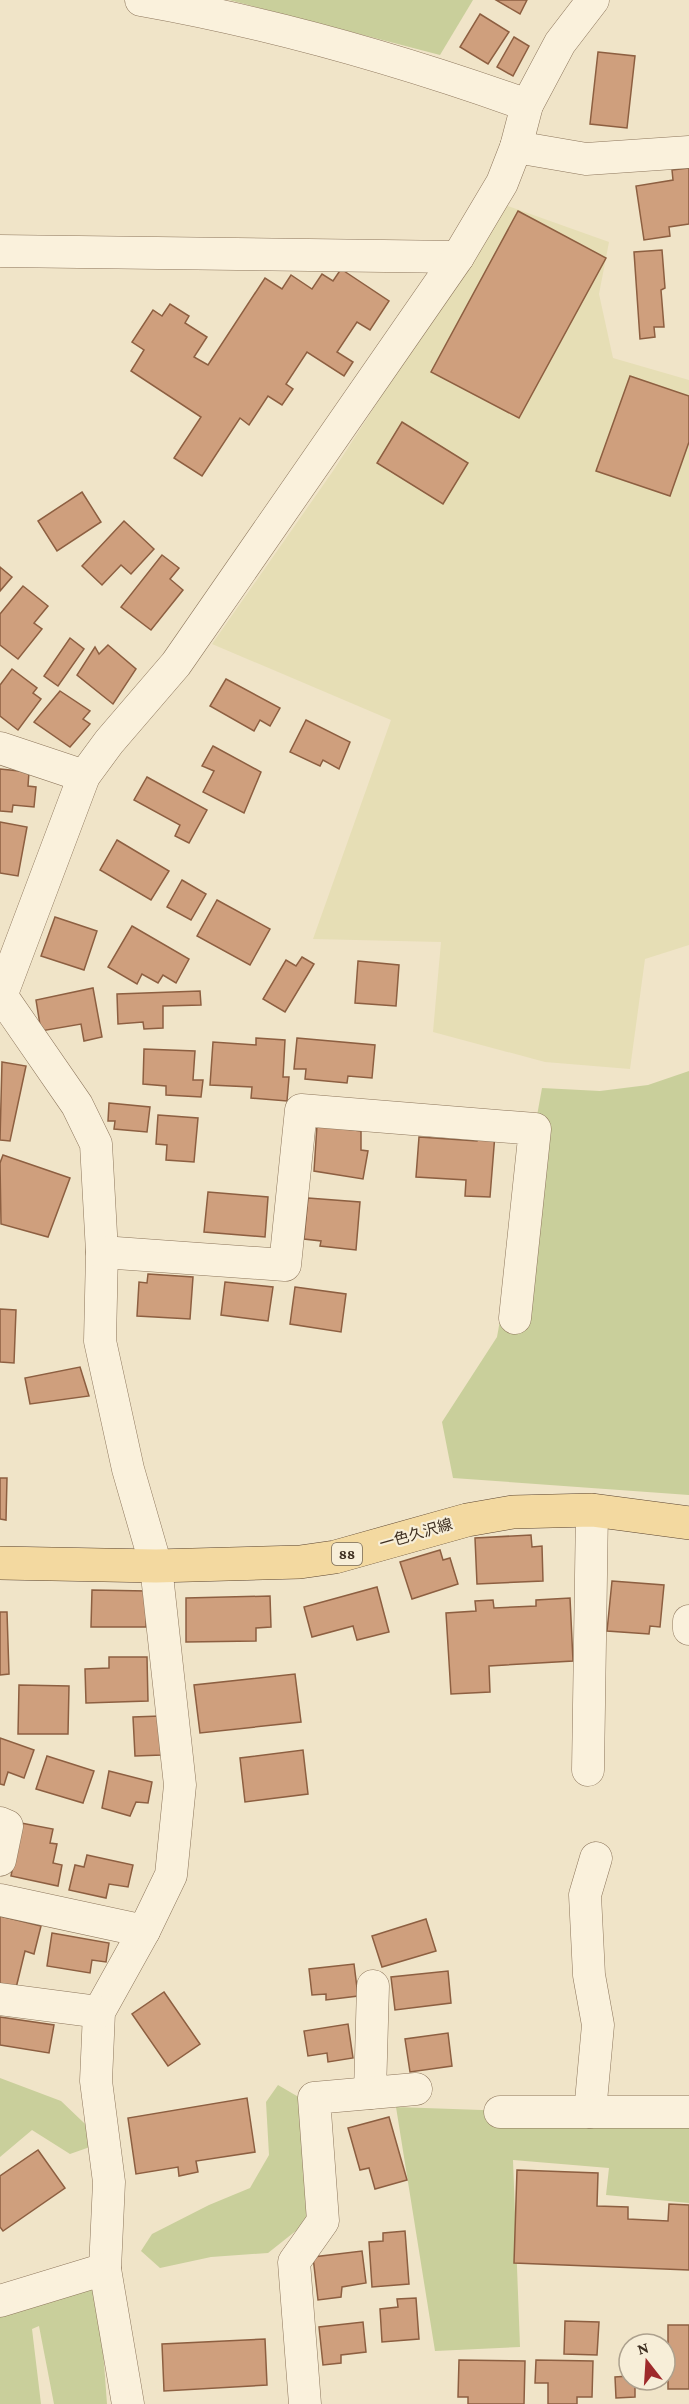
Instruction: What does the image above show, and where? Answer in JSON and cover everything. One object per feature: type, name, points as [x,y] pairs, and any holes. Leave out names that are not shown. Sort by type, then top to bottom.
[{"type":"main road","name":"一色久沢線","points":[[0,1563],[156,1566],[300,1562],[335,1557],[466,1520],[513,1512],[592,1510],[689,1523]]},
{"type":"street","points":[[141,0],[200,11],[324,42],[457,80],[526,105]]},
{"type":"street","points":[[128,2404],[105,2270],[109,2182],[96,2081],[99,2012],[144,1931],[171,1875],[180,1785],[156,1566],[128,1469],[100,1341],[102,1252],[96,1144],[76,1105],[1,997],[8,953],[84,776],[109,742],[176,664],[458,257],[502,183],[516,147],[526,105],[560,43],[593,0]]},
{"type":"street","points":[[516,147],[586,159],[689,152]]},
{"type":"street","points":[[0,250],[458,257]]},
{"type":"street","points":[[0,748],[84,776]]},
{"type":"street","points":[[102,1252],[285,1265],[301,1110],[535,1129],[515,1318]]},
{"type":"street","points":[[588,1770],[592,1510]]},
{"type":"street","points":[[689,1621],[689,1629]]},
{"type":"street","points":[[0,1823],[8,1826],[0,1860]]},
{"type":"street","points":[[590,2112],[598,2025],[589,1975],[585,1895],[596,1858]]},
{"type":"street","points":[[0,1900],[144,1931]]},
{"type":"street","points":[[370,2093],[373,1986]]},
{"type":"street","points":[[0,2000],[99,2012]]},
{"type":"street","points":[[305,2404],[294,2262],[323,2222],[314,2098],[416,2089]]},
{"type":"street","points":[[500,2112],[689,2112]]},
{"type":"street","points":[[0,2301],[105,2270]]},
{"type":"shaded area","points":[[505,205],[609,242],[599,294],[613,358],[689,380],[689,945],[645,959],[630,1069],[545,1062],[433,1032],[441,942],[313,939],[391,720],[212,644],[333,471]]},
{"type":"green space","points":[[229,0],[473,0],[440,55]]},
{"type":"green space","points":[[689,1071],[689,1495],[453,1478],[442,1422],[497,1337],[542,1088],[600,1091],[648,1085]]},
{"type":"green space","points":[[0,2078],[61,2101],[104,2142],[70,2154],[32,2130],[0,2157]]},
{"type":"green space","points":[[278,2085],[302,2099],[320,2186],[302,2226],[268,2253],[211,2257],[160,2268],[141,2251],[152,2234],[209,2205],[250,2188],[269,2155],[266,2102]]},
{"type":"green space","points":[[396,2107],[689,2117],[689,2203],[606,2195],[609,2168],[513,2160],[520,2347],[435,2351]]},
{"type":"green space","points":[[98,2282],[107,2404],[54,2404],[39,2326],[32,2329],[41,2404],[0,2404],[0,2313]]},
{"type":"building","points":[[496,0],[527,0],[520,14]]},
{"type":"building","points":[[480,14],[509,32],[488,64],[460,47]]},
{"type":"building","points":[[514,37],[529,46],[513,76],[497,67]]},
{"type":"building","points":[[598,52],[635,56],[627,128],[590,124]]},
{"type":"building","points":[[689,168],[689,224],[669,227],[670,236],[644,240],[636,186],[673,180],[672,170]]},
{"type":"building","points":[[518,211],[606,258],[519,418],[431,372]]},
{"type":"building","points":[[662,250],[665,288],[661,290],[664,327],[654,327],[655,337],[640,339],[634,252]]},
{"type":"building","points":[[341,269],[389,301],[370,330],[357,322],[337,352],[353,362],[344,376],[307,352],[286,384],[293,389],[282,405],[268,396],[249,425],[240,418],[202,476],[174,458],[201,417],[131,371],[144,350],[132,342],[153,310],[162,316],[170,304],[189,316],[185,323],[207,337],[194,357],[208,365],[265,278],[282,289],[291,275],[312,289],[322,274],[333,281]]},
{"type":"building","points":[[630,376],[689,396],[689,442],[670,496],[596,471]]},
{"type":"building","points":[[402,422],[468,463],[443,504],[377,463]]},
{"type":"building","points":[[82,492],[101,522],[57,551],[38,521]]},
{"type":"building","points":[[124,521],[154,549],[131,574],[121,565],[102,585],[82,566]]},
{"type":"building","points":[[162,555],[179,568],[170,579],[183,590],[151,630],[121,607]]},
{"type":"building","points":[[0,567],[12,577],[0,591]]},
{"type":"building","points":[[23,586],[48,606],[34,623],[42,629],[18,659],[0,645],[0,614]]},
{"type":"building","points":[[70,638],[84,649],[58,686],[44,676]]},
{"type":"building","points":[[108,645],[136,669],[113,704],[77,675],[95,647],[99,654]]},
{"type":"building","points":[[12,669],[37,688],[33,693],[41,699],[18,730],[0,716],[0,685]]},
{"type":"building","points":[[226,679],[280,708],[270,726],[260,720],[254,731],[210,706]]},
{"type":"building","points":[[60,691],[90,711],[83,719],[90,724],[70,747],[34,722]]},
{"type":"building","points":[[306,720],[350,742],[339,769],[323,760],[320,766],[290,752]]},
{"type":"building","points":[[213,746],[261,772],[244,813],[203,792],[214,771],[202,766]]},
{"type":"building","points":[[0,769],[29,772],[28,786],[36,787],[34,807],[13,805],[12,812],[0,811]]},
{"type":"building","points":[[147,777],[207,810],[189,843],[175,836],[180,825],[134,800]]},
{"type":"building","points":[[0,822],[27,827],[18,876],[0,873]]},
{"type":"building","points":[[117,840],[169,871],[151,900],[100,870]]},
{"type":"building","points":[[182,880],[206,894],[191,920],[167,907]]},
{"type":"building","points":[[217,900],[270,929],[250,965],[197,936]]},
{"type":"building","points":[[55,917],[97,931],[84,970],[41,956]]},
{"type":"building","points":[[132,926],[189,959],[176,983],[163,975],[158,983],[142,974],[137,984],[108,967]]},
{"type":"building","points":[[302,957],[314,964],[285,1012],[263,999],[286,960],[296,966]]},
{"type":"building","points":[[358,961],[399,965],[396,1006],[355,1003]]},
{"type":"building","points":[[93,988],[102,1037],[84,1041],[81,1024],[41,1031],[36,1000]]},
{"type":"building","points":[[200,991],[201,1005],[163,1006],[163,1028],[144,1029],[143,1022],[118,1024],[117,994]]},
{"type":"building","points":[[256,1038],[285,1040],[283,1077],[289,1077],[287,1101],[251,1098],[252,1087],[210,1085],[213,1042],[256,1045]]},
{"type":"building","points":[[297,1038],[375,1045],[372,1078],[348,1076],[347,1083],[305,1079],[306,1069],[294,1069]]},
{"type":"building","points":[[144,1049],[195,1051],[193,1080],[203,1080],[201,1097],[166,1095],[166,1086],[143,1084]]},
{"type":"building","points":[[2,1062],[26,1066],[10,1141],[0,1140]]},
{"type":"building","points":[[109,1103],[150,1107],[147,1132],[114,1129],[115,1121],[108,1121]]},
{"type":"building","points":[[158,1115],[198,1118],[194,1162],[166,1160],[167,1145],[156,1144]]},
{"type":"building","points":[[317,1125],[361,1131],[361,1150],[368,1151],[363,1179],[314,1171]]},
{"type":"building","points":[[478,1133],[495,1134],[490,1197],[465,1196],[466,1180],[416,1177],[419,1137],[477,1141]]},
{"type":"building","points":[[3,1155],[70,1178],[48,1237],[1,1224],[0,1163]]},
{"type":"building","points":[[208,1192],[268,1197],[265,1237],[204,1232]]},
{"type":"building","points":[[308,1198],[360,1202],[356,1250],[320,1246],[321,1241],[304,1239]]},
{"type":"building","points":[[148,1274],[193,1277],[190,1319],[137,1316],[139,1282],[147,1283]]},
{"type":"building","points":[[225,1282],[273,1287],[268,1321],[221,1315]]},
{"type":"building","points":[[295,1287],[346,1294],[341,1332],[290,1324]]},
{"type":"building","points":[[0,1309],[16,1310],[14,1363],[0,1362]]},
{"type":"building","points":[[80,1367],[89,1396],[30,1404],[25,1378]]},
{"type":"building","points":[[0,1478],[7,1478],[6,1520],[0,1519]]},
{"type":"building","points":[[531,1535],[532,1547],[542,1546],[543,1581],[477,1584],[475,1538]]},
{"type":"building","points":[[440,1550],[443,1560],[450,1558],[458,1584],[412,1599],[400,1562]]},
{"type":"building","points":[[612,1581],[664,1585],[660,1627],[650,1626],[649,1634],[607,1631]]},
{"type":"building","points":[[377,1587],[389,1632],[357,1640],[353,1626],[312,1637],[304,1607]]},
{"type":"building","points":[[92,1590],[147,1591],[146,1627],[91,1627]]},
{"type":"building","points":[[270,1596],[271,1627],[256,1628],[256,1641],[186,1642],[186,1598]]},
{"type":"building","points":[[570,1598],[573,1661],[489,1666],[490,1692],[451,1694],[446,1613],[476,1611],[475,1601],[493,1600],[494,1608],[536,1606],[536,1600]]},
{"type":"building","points":[[0,1612],[7,1612],[9,1674],[0,1675]]},
{"type":"building","points":[[109,1657],[147,1657],[148,1701],[86,1703],[85,1669],[109,1668]]},
{"type":"building","points":[[295,1674],[301,1722],[200,1733],[194,1685]]},
{"type":"building","points":[[19,1685],[69,1686],[68,1734],[18,1734]]},
{"type":"building","points":[[160,1716],[162,1755],[135,1756],[133,1717]]},
{"type":"building","points":[[0,1738],[34,1750],[24,1778],[8,1772],[4,1785],[0,1784]]},
{"type":"building","points":[[303,1750],[308,1794],[245,1802],[240,1758]]},
{"type":"building","points":[[47,1756],[94,1771],[83,1803],[36,1789]]},
{"type":"building","points":[[109,1771],[152,1782],[148,1803],[136,1802],[130,1816],[102,1808]]},
{"type":"building","points":[[21,1823],[53,1829],[50,1843],[57,1844],[53,1863],[62,1865],[58,1886],[11,1876]]},
{"type":"building","points":[[87,1855],[133,1865],[128,1887],[109,1884],[106,1898],[69,1890],[75,1865],[84,1867]]},
{"type":"building","points":[[0,1916],[41,1926],[34,1954],[25,1951],[16,1988],[0,1984]]},
{"type":"building","points":[[426,1919],[436,1951],[382,1967],[372,1936]]},
{"type":"building","points":[[52,1933],[109,1943],[106,1962],[92,1960],[90,1973],[47,1966]]},
{"type":"building","points":[[354,1964],[358,1996],[326,2000],[326,1994],[312,1995],[309,1969]]},
{"type":"building","points":[[448,1971],[451,2003],[395,2010],[391,1977]]},
{"type":"building","points":[[164,1992],[200,2044],[168,2066],[132,2014]]},
{"type":"building","points":[[0,2017],[54,2025],[49,2053],[0,2045]]},
{"type":"building","points":[[348,2024],[353,2058],[328,2062],[327,2053],[308,2056],[304,2031]]},
{"type":"building","points":[[448,2033],[452,2066],[410,2072],[405,2039]]},
{"type":"building","points":[[247,2098],[255,2152],[196,2161],[198,2172],[179,2176],[178,2167],[136,2174],[128,2118]]},
{"type":"building","points":[[389,2117],[407,2180],[375,2189],[369,2168],[360,2170],[348,2128]]},
{"type":"building","points":[[38,2150],[65,2188],[3,2231],[0,2227],[0,2176]]},
{"type":"building","points":[[517,2170],[598,2173],[597,2206],[628,2207],[628,2219],[668,2221],[669,2204],[689,2205],[689,2270],[514,2263]]},
{"type":"building","points":[[405,2231],[409,2284],[372,2287],[369,2242],[383,2241],[383,2233]]},
{"type":"building","points":[[362,2251],[366,2283],[342,2287],[341,2297],[318,2300],[313,2257]]},
{"type":"building","points":[[416,2298],[419,2339],[382,2342],[380,2309],[398,2307],[397,2299]]},
{"type":"building","points":[[565,2321],[599,2322],[597,2355],[564,2354]]},
{"type":"building","points":[[363,2322],[366,2352],[341,2355],[341,2363],[323,2365],[319,2327]]},
{"type":"building","points":[[668,2325],[689,2325],[689,2389],[677,2389],[677,2332],[668,2332]]},
{"type":"building","points":[[265,2339],[267,2385],[164,2391],[162,2344]]},
{"type":"building","points":[[459,2360],[525,2361],[524,2404],[468,2404],[468,2397],[458,2397]]},
{"type":"building","points":[[536,2360],[593,2361],[592,2397],[577,2397],[577,2404],[548,2404],[548,2383],[535,2383]]},
{"type":"building","points":[[615,2377],[617,2377],[617,2392],[635,2392],[635,2397],[616,2398]]}]
